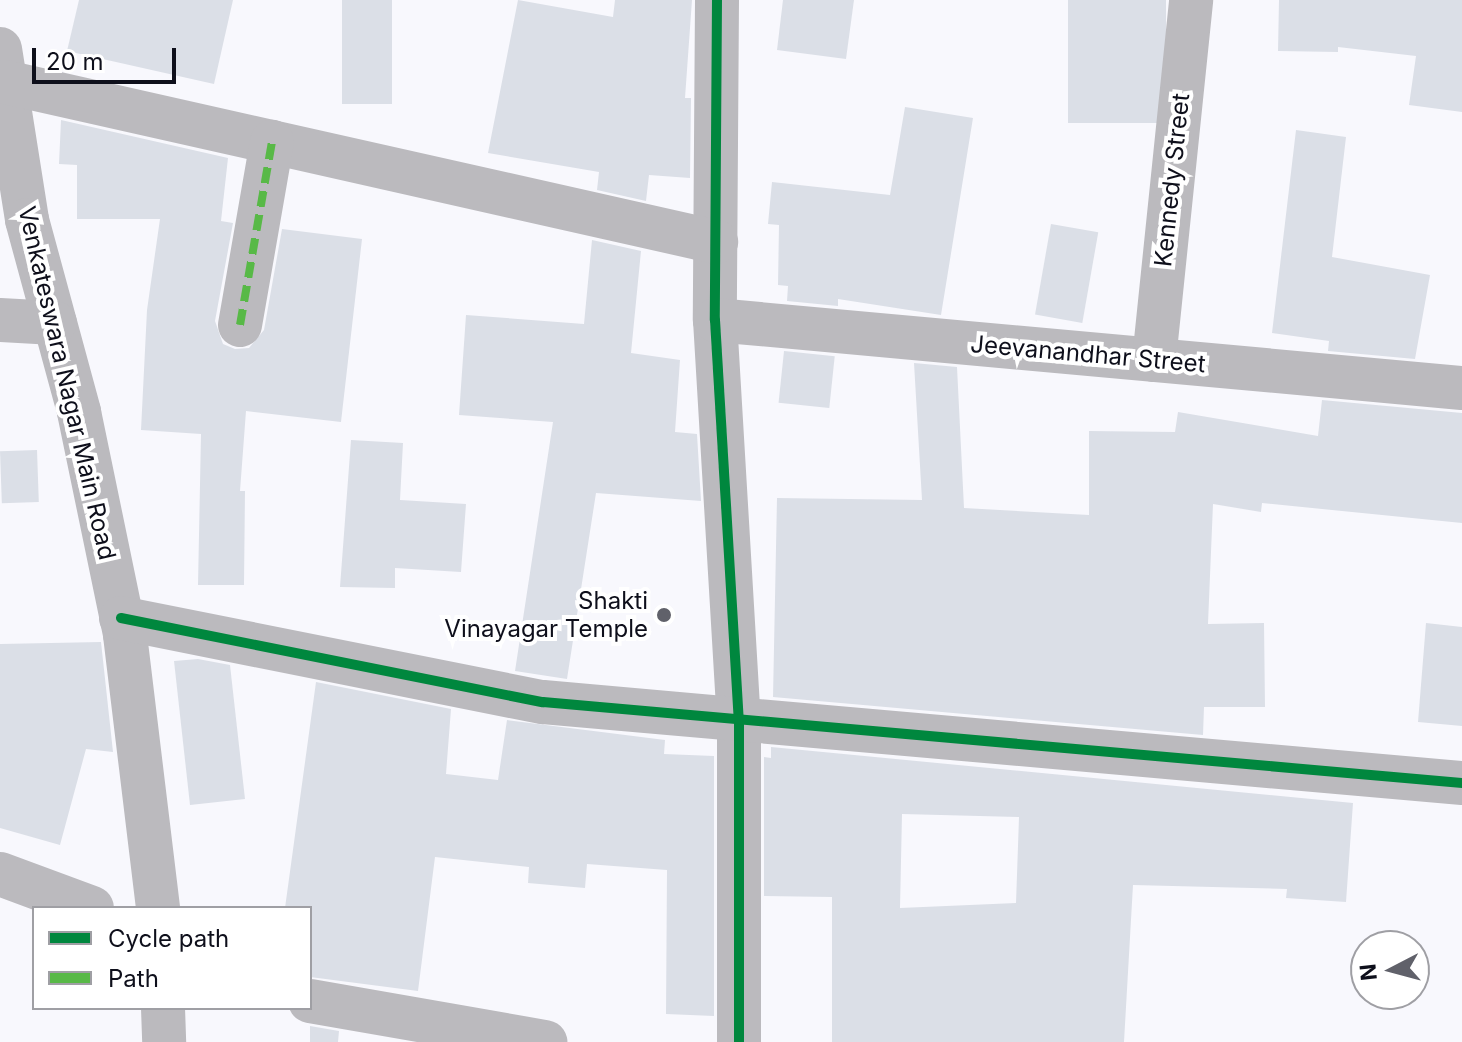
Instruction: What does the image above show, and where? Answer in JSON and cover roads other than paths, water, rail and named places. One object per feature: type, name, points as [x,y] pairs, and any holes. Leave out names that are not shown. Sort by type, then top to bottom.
[{"type":"street","points":[[717,0],[715,320],[739,721],[739,1042]]},
{"type":"street","name":"Kennedy Street","points":[[1154,360],[1191,0]]},
{"type":"street","points":[[3,65],[272,142],[716,242]]},
{"type":"street","name":"Venkateswara Nagar Main Road","points":[[3,65],[27,220],[79,412],[121,618],[158,906]]},
{"type":"street","points":[[240,325],[272,142]]},
{"type":"street","points":[[0,320],[55,323]]},
{"type":"street","name":"Jeevanandhar Street","points":[[715,320],[1462,388]]},
{"type":"street","points":[[121,618],[543,702],[1462,783]]},
{"type":"street","points":[[0,874],[87,906]]},
{"type":"street","points":[[312,1001],[545,1042]]},
{"type":"street","points":[[163,1010],[164,1042]]},
{"type":"place","name":"Shakti Vinayagar Temple","points":[[664,615]]}]
